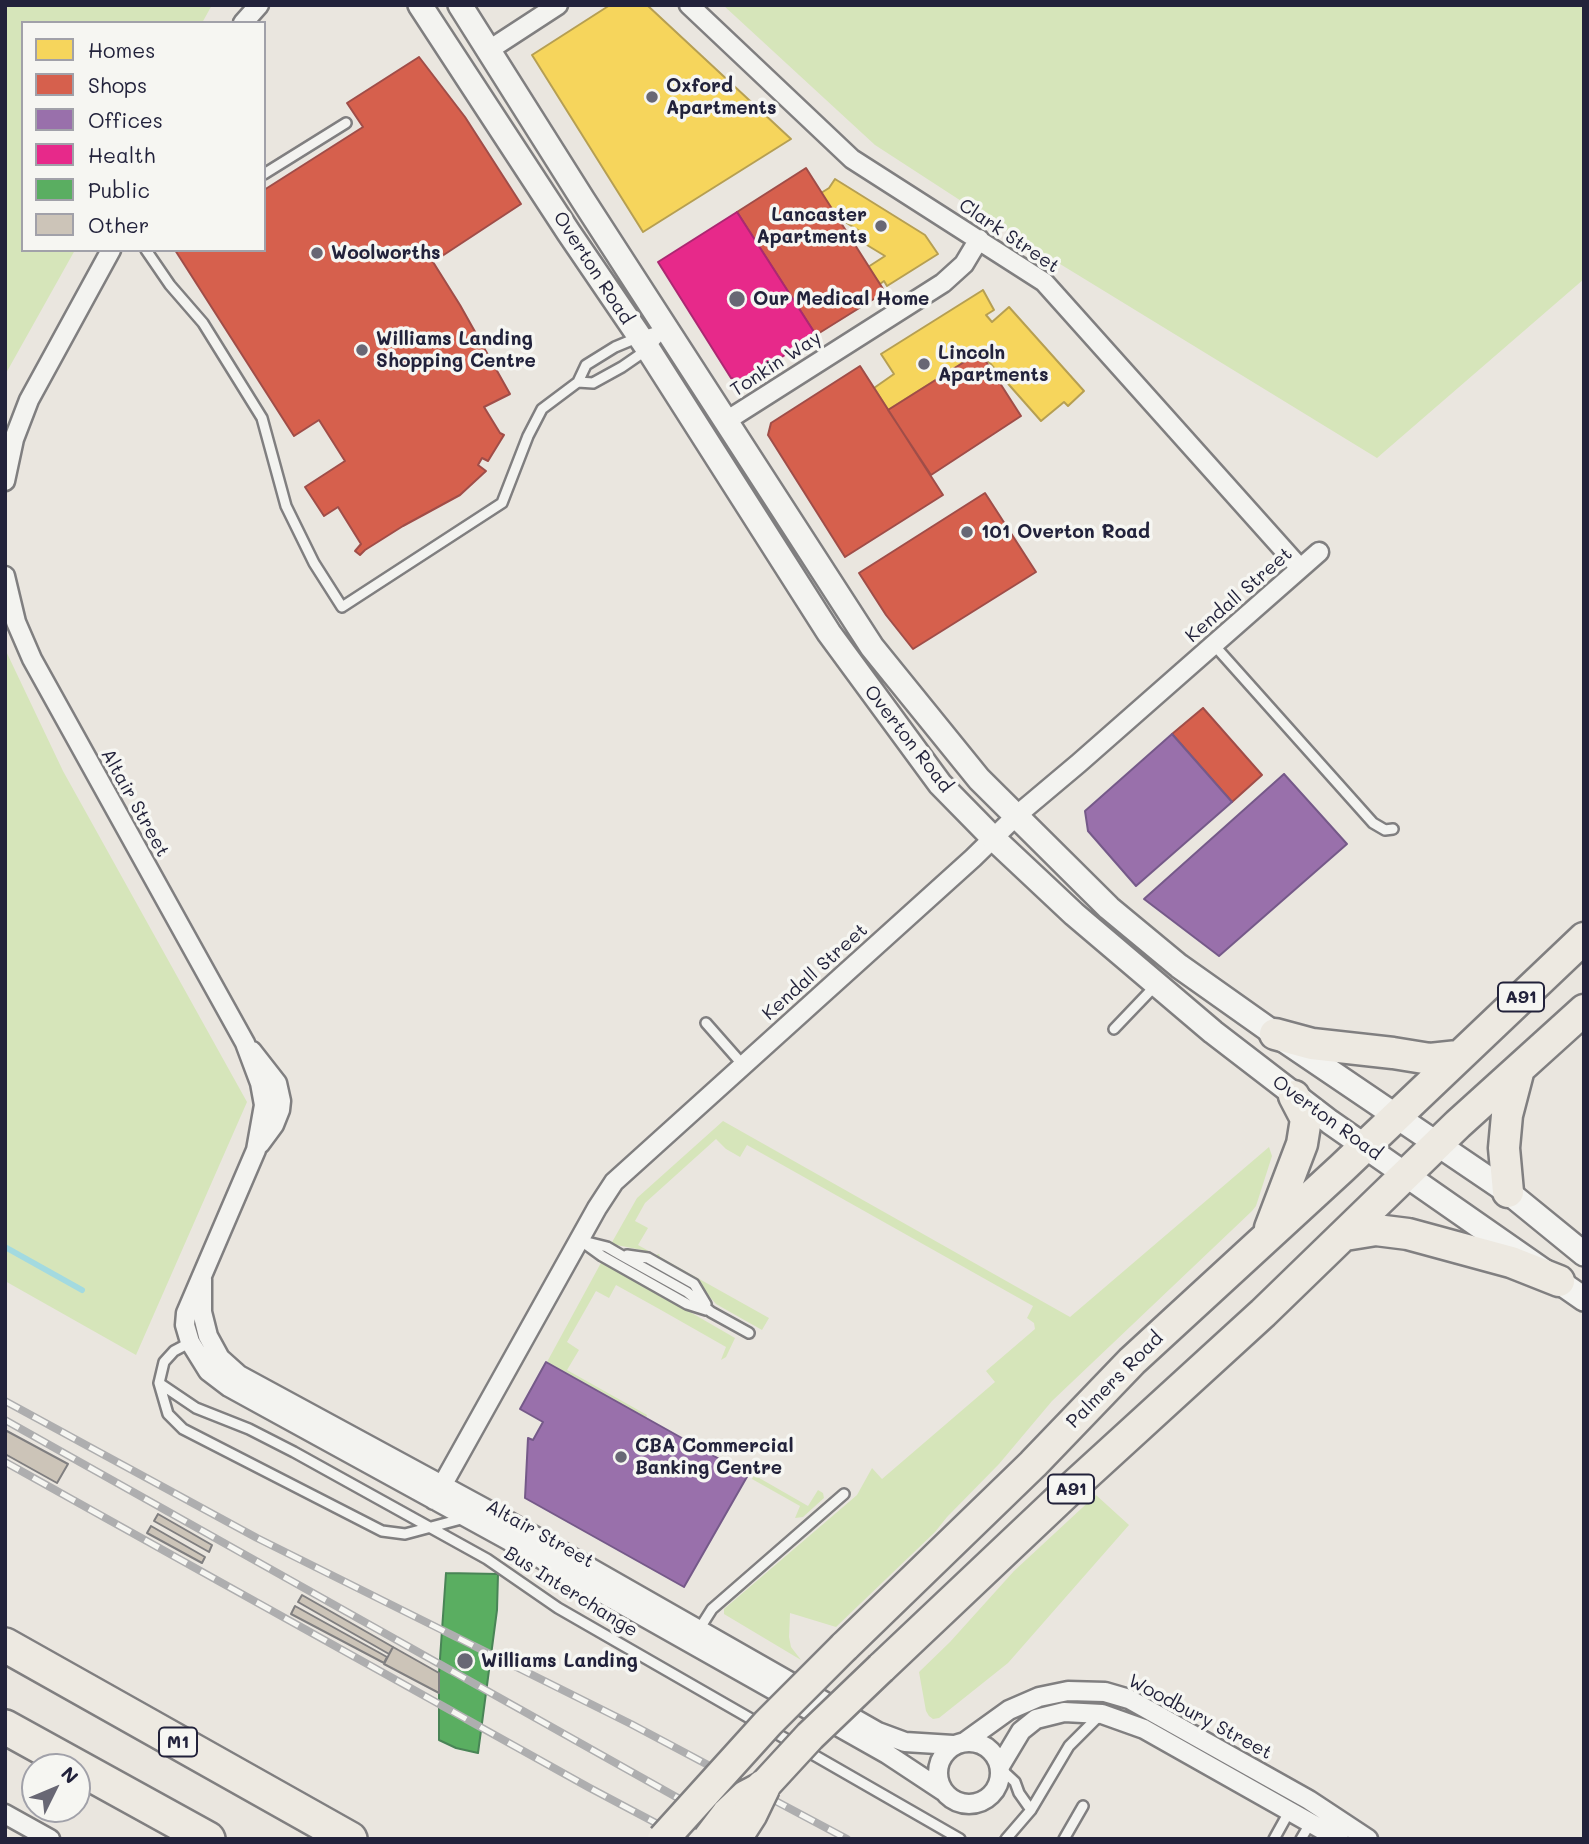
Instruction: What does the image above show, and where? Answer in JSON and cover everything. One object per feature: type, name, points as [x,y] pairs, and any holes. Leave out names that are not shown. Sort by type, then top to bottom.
[{"type":"highway","name":"Palmers Road","points":[[663,1839],[768,1723],[1033,1464],[1132,1361],[1365,1146],[1584,938]]},
{"type":"highway","name":"A91","points":[[708,1839],[727,1814],[746,1796],[763,1787],[810,1736],[881,1668],[1584,1010]]},
{"type":"highway","points":[[1275,1034],[1312,1044],[1393,1052],[1430,1059],[1458,1056]]},
{"type":"highway","points":[[1508,1192],[1504,1148],[1507,1115],[1518,1069]]},
{"type":"highway","points":[[1267,1234],[1302,1144],[1306,1119],[1294,1096]]},
{"type":"highway","points":[[1345,1235],[1376,1230],[1408,1234],[1501,1259],[1559,1281]]},
{"type":"highway","name":"M1","points":[[5,1645],[350,1839]]},
{"type":"highway","points":[[5,1727],[208,1839]]},
{"type":"highway","points":[[734,1839],[750,1815],[763,1787]]},
{"type":"street","points":[[245,21],[259,5]]},
{"type":"street","name":"Overton Road","points":[[421,5],[643,343],[829,634],[940,784],[1074,914],[1156,985],[1294,1096],[1584,1299]]},
{"type":"street","name":"Overton Road","points":[[460,5],[872,648],[979,779],[1109,908],[1178,965],[1508,1192],[1584,1254]]},
{"type":"street","points":[[489,50],[558,5]]},
{"type":"street","name":"Clark Street","points":[[689,5],[852,159],[1036,275],[1300,568]]},
{"type":"street","name":"Tonkin Way","points":[[726,421],[943,283],[964,264],[979,239]]},
{"type":"street","points":[[5,481],[14,439],[29,400],[110,252]]},
{"type":"street","name":"Kendall Street","points":[[438,1493],[614,1182],[1016,816],[1319,552]]},
{"type":"street","name":"Altair Street","points":[[5,576],[16,622],[32,659],[245,1043],[260,1083],[264,1105],[256,1150],[186,1313],[185,1325],[190,1342],[208,1371],[229,1387],[438,1493],[510,1522],[943,1791]]},
{"type":"street","name":"Altair Street","points":[[203,1272],[202,1312],[208,1336],[220,1358],[239,1375],[438,1493],[467,1517],[878,1732],[905,1742],[960,1743]]},
{"type":"street","name":"Woodbury Street","points":[[960,1743],[1009,1710],[1039,1697],[1068,1692],[1105,1692],[1129,1699],[1309,1800],[1368,1839]]},
{"type":"street","name":"Woodbury Street","points":[[1000,1768],[1021,1731],[1036,1718],[1064,1712],[1101,1714],[1144,1729],[1339,1839]]},
{"type":"street","points":[[978,1742],[988,1747],[996,1756],[1000,1768],[996,1789],[980,1802],[960,1803],[943,1791],[939,1783],[938,1766],[946,1751],[960,1743],[978,1742]]},
{"type":"street","points":[[1289,1812],[1309,1800],[1311,1822]]},
{"type":"street","points":[[5,1814],[50,1839]]},
{"type":"lane","points":[[266,173],[346,123]]},
{"type":"lane","points":[[147,252],[163,276],[203,323],[262,418],[286,506],[314,563],[342,607],[502,503],[528,436],[542,409],[578,382],[586,365],[615,347],[643,343],[666,329]]},
{"type":"lane","points":[[578,382],[593,383],[643,343],[666,329]]},
{"type":"lane","points":[[1214,645],[1373,823],[1385,830],[1393,829]]},
{"type":"lane","points":[[1114,1029],[1156,985]]},
{"type":"lane","points":[[706,1023],[743,1065]]},
{"type":"lane","points":[[579,1240],[607,1247],[687,1293],[711,1312]]},
{"type":"lane","points":[[579,1240],[676,1298],[711,1312],[749,1333]]},
{"type":"lane","points":[[208,1336],[174,1351],[164,1362],[159,1383],[168,1413],[183,1429],[382,1531],[405,1534],[467,1517]]},
{"type":"lane","name":"Bus Interchange","points":[[159,1383],[196,1408],[260,1434],[487,1559],[558,1608],[960,1839]]},
{"type":"lane","points":[[695,1637],[712,1609],[844,1494]]},
{"type":"lane","points":[[1006,1839],[1031,1810],[1069,1746],[1101,1714]]},
{"type":"lane","points":[[1000,1768],[1015,1782],[1031,1810]]},
{"type":"lane","points":[[1064,1839],[1083,1806]]},
{"type":"lane","points":[[1274,1839],[1289,1812]]},
{"type":"lane","points":[[1301,1839],[1311,1822]]},
{"type":"green space","points":[[5,5],[212,5],[203,21],[21,21],[21,252],[74,252],[5,375]]},
{"type":"green space","points":[[723,5],[1584,5],[1584,279],[1377,458],[1029,245],[875,145]]},
{"type":"green space","points":[[5,649],[63,771],[247,1102],[136,1355],[5,1281]]},
{"type":"green space","points":[[723,1121],[1070,1317],[1269,1147],[1272,1156],[1252,1211],[1052,1401],[999,1464],[935,1532],[836,1627],[790,1613],[791,1647],[801,1660],[724,1614],[724,1609],[857,1495],[872,1468],[882,1479],[995,1382],[986,1371],[1035,1329],[1034,1323],[1027,1318],[1033,1306],[747,1145],[740,1157],[716,1139],[645,1203],[635,1221],[648,1228],[638,1245],[656,1255],[659,1254],[769,1318],[762,1330],[716,1304],[696,1281],[642,1250],[611,1244],[637,1198]]},
{"type":"green space","points":[[602,1261],[735,1338],[726,1357],[721,1360],[726,1347],[616,1285],[609,1298],[596,1291],[567,1342],[579,1350],[567,1370],[647,1415],[646,1418],[547,1362]]},
{"type":"green space","points":[[754,1475],[808,1506],[818,1490],[823,1493],[824,1498],[803,1517],[795,1518],[800,1506],[752,1479]]},
{"type":"green space","points":[[1096,1495],[1129,1525],[1008,1663],[939,1718],[933,1719],[926,1711],[919,1672],[1014,1571]]},
{"type":"building: Homes","name":"Oxford Apartments","points":[[610,5],[647,5],[791,139],[643,232],[532,55]]},
{"type":"building: Homes","name":"Lancaster Apartments","points":[[835,179],[925,235],[938,254],[887,286],[884,281],[880,284],[868,267],[885,256],[862,242],[866,235],[837,217],[821,193],[829,188]]},
{"type":"building: Homes","name":"Lincoln Apartments","points":[[983,290],[994,310],[986,315],[992,322],[1009,307],[1084,391],[1068,406],[1064,402],[1041,421],[980,352],[888,410],[874,388],[894,374],[881,354]]},
{"type":"building: Shops","name":"Williams Landing Shopping Centre","points":[[419,57],[465,117],[521,204],[433,262],[510,394],[484,407],[504,435],[488,461],[482,458],[478,465],[486,471],[460,495],[403,526],[360,555],[355,551],[361,544],[338,507],[324,516],[305,487],[345,461],[319,420],[294,436],[176,252],[266,252],[266,189],[363,127],[347,103]]},
{"type":"building: Shops","points":[[806,168],[885,292],[816,335],[737,212]]},
{"type":"building: Shops","points":[[980,352],[1021,416],[931,475],[888,410]]},
{"type":"building: Shops","points":[[860,366],[943,495],[845,557],[768,435],[771,423]]},
{"type":"building: Shops","name":"101 Overton Road","points":[[985,493],[1036,572],[913,649],[886,615],[859,573]]},
{"type":"building: Shops","points":[[1203,708],[1262,775],[1232,802],[1172,734]]},
{"type":"building: Offices","points":[[1172,734],[1232,802],[1136,886],[1088,831],[1085,811]]},
{"type":"building: Offices","points":[[1284,774],[1347,844],[1219,956],[1144,899]]},
{"type":"building: Offices","name":"CBA Commercial Banking Centre","points":[[546,1362],[748,1475],[684,1587],[525,1498],[528,1438],[533,1440],[543,1422],[520,1409]]},
{"type":"building: Health","name":"Our Medical Home","points":[[737,212],[816,335],[743,382],[731,378],[658,262]]},
{"type":"building: Public","name":"Williams Landing","points":[[446,1573],[498,1574],[497,1610],[478,1753],[456,1748],[439,1740],[439,1673]]},
{"type":"building: Other","points":[[5,1430],[68,1464],[57,1483],[5,1454]]},
{"type":"building: Other","points":[[158,1514],[212,1545],[209,1552],[154,1521]]},
{"type":"building: Other","points":[[151,1526],[205,1557],[202,1563],[147,1533]]},
{"type":"building: Other","points":[[302,1595],[393,1647],[389,1654],[298,1602]]},
{"type":"building: Other","points":[[295,1606],[387,1657],[384,1663],[291,1614]]},
{"type":"building: Other","points":[[393,1647],[439,1673],[439,1693],[384,1664]]},
{"type":"waterway","points":[[5,1247],[82,1290]]},
{"type":"railway","points":[[5,1401],[257,1538],[631,1724],[847,1839]]},
{"type":"railway","points":[[5,1420],[751,1839]]},
{"type":"railway","points":[[5,1462],[686,1839]]},
{"type":"place","name":"Oxford Apartments","points":[[652,97]]},
{"type":"place","name":"Lancaster Apartments","points":[[881,226]]},
{"type":"place","name":"Woolworths","points":[[317,253]]},
{"type":"place","name":"Our Medical Home","points":[[737,299]]},
{"type":"place","name":"Williams Landing Shopping Centre","points":[[362,350]]},
{"type":"place","name":"Lincoln Apartments","points":[[924,364]]},
{"type":"place","name":"101 Overton Road","points":[[967,532]]},
{"type":"place","name":"CBA Commercial Banking Centre","points":[[621,1457]]},
{"type":"place","name":"Williams Landing","points":[[465,1661]]}]
